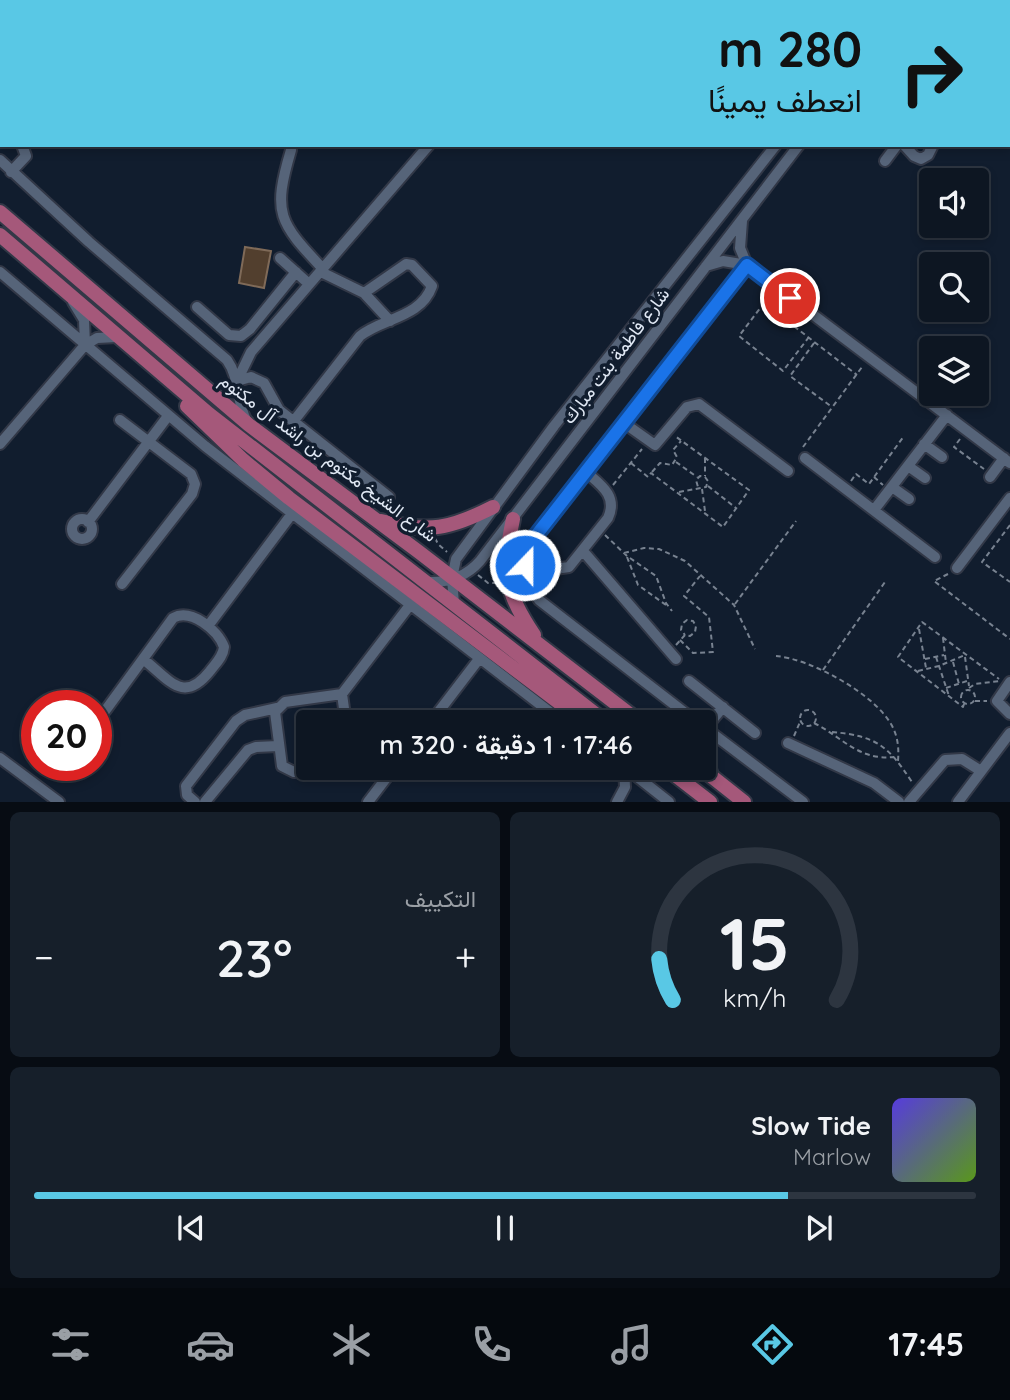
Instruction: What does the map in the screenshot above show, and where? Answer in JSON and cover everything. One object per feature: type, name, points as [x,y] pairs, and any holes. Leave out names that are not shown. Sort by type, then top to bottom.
[{"type":"main road","name":"شارع الشيخ مكتوم بن راشد آل مكتوم","points":[[0,212],[249,425],[624,710]]},
{"type":"main road","name":"شارع الشيخ مكتوم بن راشد آل مكتوم","points":[[0,235],[175,387],[590,710]]},
{"type":"main road","points":[[175,387],[192,412],[266,480],[569,710]]},
{"type":"main road","points":[[374,519],[406,527],[432,529],[456,525],[494,507]]},
{"type":"main road","points":[[513,519],[505,558],[507,583],[516,607],[543,648]]},
{"type":"main road","points":[[392,555],[415,561],[419,552]]},
{"type":"main road","points":[[482,626],[477,617],[478,611],[489,606]]},
{"type":"main road","points":[[682,780],[710,802]]},
{"type":"main road","points":[[716,780],[744,802]]},
{"type":"street","points":[[11,172],[26,156],[23,147]]},
{"type":"street","points":[[237,381],[251,352],[427,147]]},
{"type":"street","name":"شارع فاطمة بنت مبارك","points":[[454,604],[452,578],[456,559],[774,147]]},
{"type":"street","name":"شارع فاطمة بنت مبارك","points":[[426,582],[452,578],[472,570],[480,561],[797,147]]},
{"type":"street","points":[[885,161],[896,147]]},
{"type":"street","points":[[906,147],[921,159],[928,155],[932,147]]},
{"type":"street","points":[[291,150],[280,189],[281,211],[289,232],[322,270],[364,293],[390,321]]},
{"type":"street","points":[[0,160],[227,360],[237,381],[239,401],[249,425]]},
{"type":"street","points":[[743,218],[740,248],[747,265]]},
{"type":"street","points":[[280,258],[309,284]]},
{"type":"street","points":[[706,266],[723,261],[747,265],[1007,461],[991,476]]},
{"type":"street","points":[[293,422],[355,341],[371,328],[417,307],[431,290],[431,283],[412,265],[406,264],[364,293]]},
{"type":"street","points":[[681,710],[538,600],[526,575],[527,556],[534,538],[747,265]]},
{"type":"street","points":[[197,307],[229,335],[241,336],[250,329],[296,272]]},
{"type":"street","points":[[1,273],[168,416],[291,515],[547,710]]},
{"type":"street","points":[[66,291],[84,320],[85,345]]},
{"type":"street","points":[[0,444],[85,345],[97,338],[117,337]]},
{"type":"street","points":[[227,360],[251,352]]},
{"type":"street","points":[[237,381],[251,377],[264,383],[279,410],[389,497]]},
{"type":"street","points":[[624,423],[648,442],[657,444],[687,407],[699,404],[788,471]]},
{"type":"street","points":[[874,510],[947,415]]},
{"type":"street","points":[[88,522],[168,416]]},
{"type":"street","points":[[120,420],[191,474],[195,484],[195,489],[122,584]]},
{"type":"street","points":[[925,444],[942,457]]},
{"type":"street","points":[[803,453],[845,489],[935,557]]},
{"type":"street","points":[[908,466],[925,478]]},
{"type":"street","points":[[527,556],[559,569],[573,564],[599,530],[612,509],[608,491],[586,472]]},
{"type":"street","points":[[892,487],[909,499]]},
{"type":"street","points":[[957,568],[1010,498]]},
{"type":"street","points":[[208,626],[291,515]]},
{"type":"street","points":[[977,518],[989,526]]},
{"type":"street","points":[[961,539],[972,548]]},
{"type":"street","points":[[465,547],[466,558],[470,562],[480,561]]},
{"type":"street","points":[[583,551],[673,656]]},
{"type":"street","points":[[195,802],[187,794],[186,786],[236,720],[244,715],[277,708],[285,702],[342,694],[410,605]]},
{"type":"street","points":[[112,701],[143,659],[176,615],[190,616],[208,626],[220,639],[224,651],[196,686],[178,686],[143,659]]},
{"type":"street","points":[[439,710],[479,659]]},
{"type":"street","points":[[689,681],[755,733]]},
{"type":"street","points":[[1006,682],[997,701],[1010,715]]},
{"type":"street","points":[[342,694],[344,710]]},
{"type":"street","points":[[716,714],[723,707]]},
{"type":"street","points":[[277,708],[274,717],[280,762],[290,771],[296,770]]},
{"type":"street","points":[[958,802],[1010,733]]},
{"type":"street","points":[[716,737],[803,802]]},
{"type":"street","points":[[789,744],[874,783],[899,802]]},
{"type":"street","points":[[205,802],[248,750],[278,746]]},
{"type":"street","points":[[0,758],[60,802]]},
{"type":"street","points":[[909,802],[938,765],[949,758],[966,760],[981,771]]},
{"type":"street","points":[[368,802],[385,780]]},
{"type":"street","points":[[641,780],[669,802]]},
{"type":"street","points":[[620,797],[649,786]]},
{"type":"path","points":[[808,337],[783,371],[739,336],[764,303],[815,342],[857,375]]},
{"type":"path","points":[[815,342],[790,376],[832,407]]},
{"type":"path","points":[[803,453],[832,407],[862,367]]},
{"type":"path","points":[[967,430],[954,447],[991,476]]},
{"type":"path","points":[[651,473],[723,527],[749,490],[668,431]]},
{"type":"path","points":[[845,489],[856,474],[869,484],[904,436]]},
{"type":"path","points":[[631,463],[648,477],[660,463],[671,465],[675,461],[677,457],[673,450],[681,440]]},
{"type":"path","points":[[608,491],[648,442]]},
{"type":"path","points":[[705,458],[707,486],[736,508]]},
{"type":"path","points":[[675,461],[698,478],[705,477]]},
{"type":"path","points":[[698,478],[696,482],[700,488],[705,514]]},
{"type":"path","points":[[677,493],[707,486]]},
{"type":"path","points":[[734,605],[796,521]]},
{"type":"path","points":[[1010,525],[982,562],[1010,582]]},
{"type":"path","points":[[599,530],[627,556],[656,576],[667,606]]},
{"type":"path","points":[[438,544],[456,559]]},
{"type":"path","points":[[624,553],[645,548],[666,551],[679,557],[734,605],[755,649]]},
{"type":"path","points":[[627,556],[638,584],[672,611]]},
{"type":"path","points":[[957,568],[954,576],[949,573],[934,581],[1010,639]]},
{"type":"path","points":[[472,570],[488,583]]},
{"type":"path","points":[[680,640],[693,653],[713,652],[709,617],[684,596],[701,575]]},
{"type":"path","points":[[823,670],[885,582]]},
{"type":"path","points":[[673,656],[680,640],[695,632],[693,621],[682,624],[681,630],[685,635]]},
{"type":"path","points":[[997,701],[974,701],[963,706],[898,657],[922,622],[1006,682]]},
{"type":"path","points":[[919,628],[926,670]]},
{"type":"path","points":[[943,637],[946,663]]},
{"type":"path","points":[[924,659],[944,655]]},
{"type":"path","points":[[916,671],[939,666],[965,655]]},
{"type":"path","points":[[965,655],[969,689],[975,695],[974,701]]},
{"type":"path","points":[[776,656],[805,661],[823,670],[839,679],[886,716],[897,738],[898,761]]},
{"type":"path","points":[[936,657],[949,696]]},
{"type":"path","points":[[952,661],[958,684]]},
{"type":"path","points":[[946,688],[968,681]]},
{"type":"path","points":[[964,704],[961,694],[975,684],[1006,682]]},
{"type":"path","points":[[789,744],[801,721],[802,713],[810,711],[815,717],[814,723]]},
{"type":"path","points":[[801,721],[807,726],[814,723],[832,732],[868,738],[886,747],[918,791]]},
{"type":"path","points":[[832,732],[845,745],[861,753],[877,757],[895,757]]},
{"type":"building","points":[[245,247],[271,251],[264,288],[239,283]]},
{"type":"route","points":[[525,565],[534,538],[747,265],[790,298]]}]
